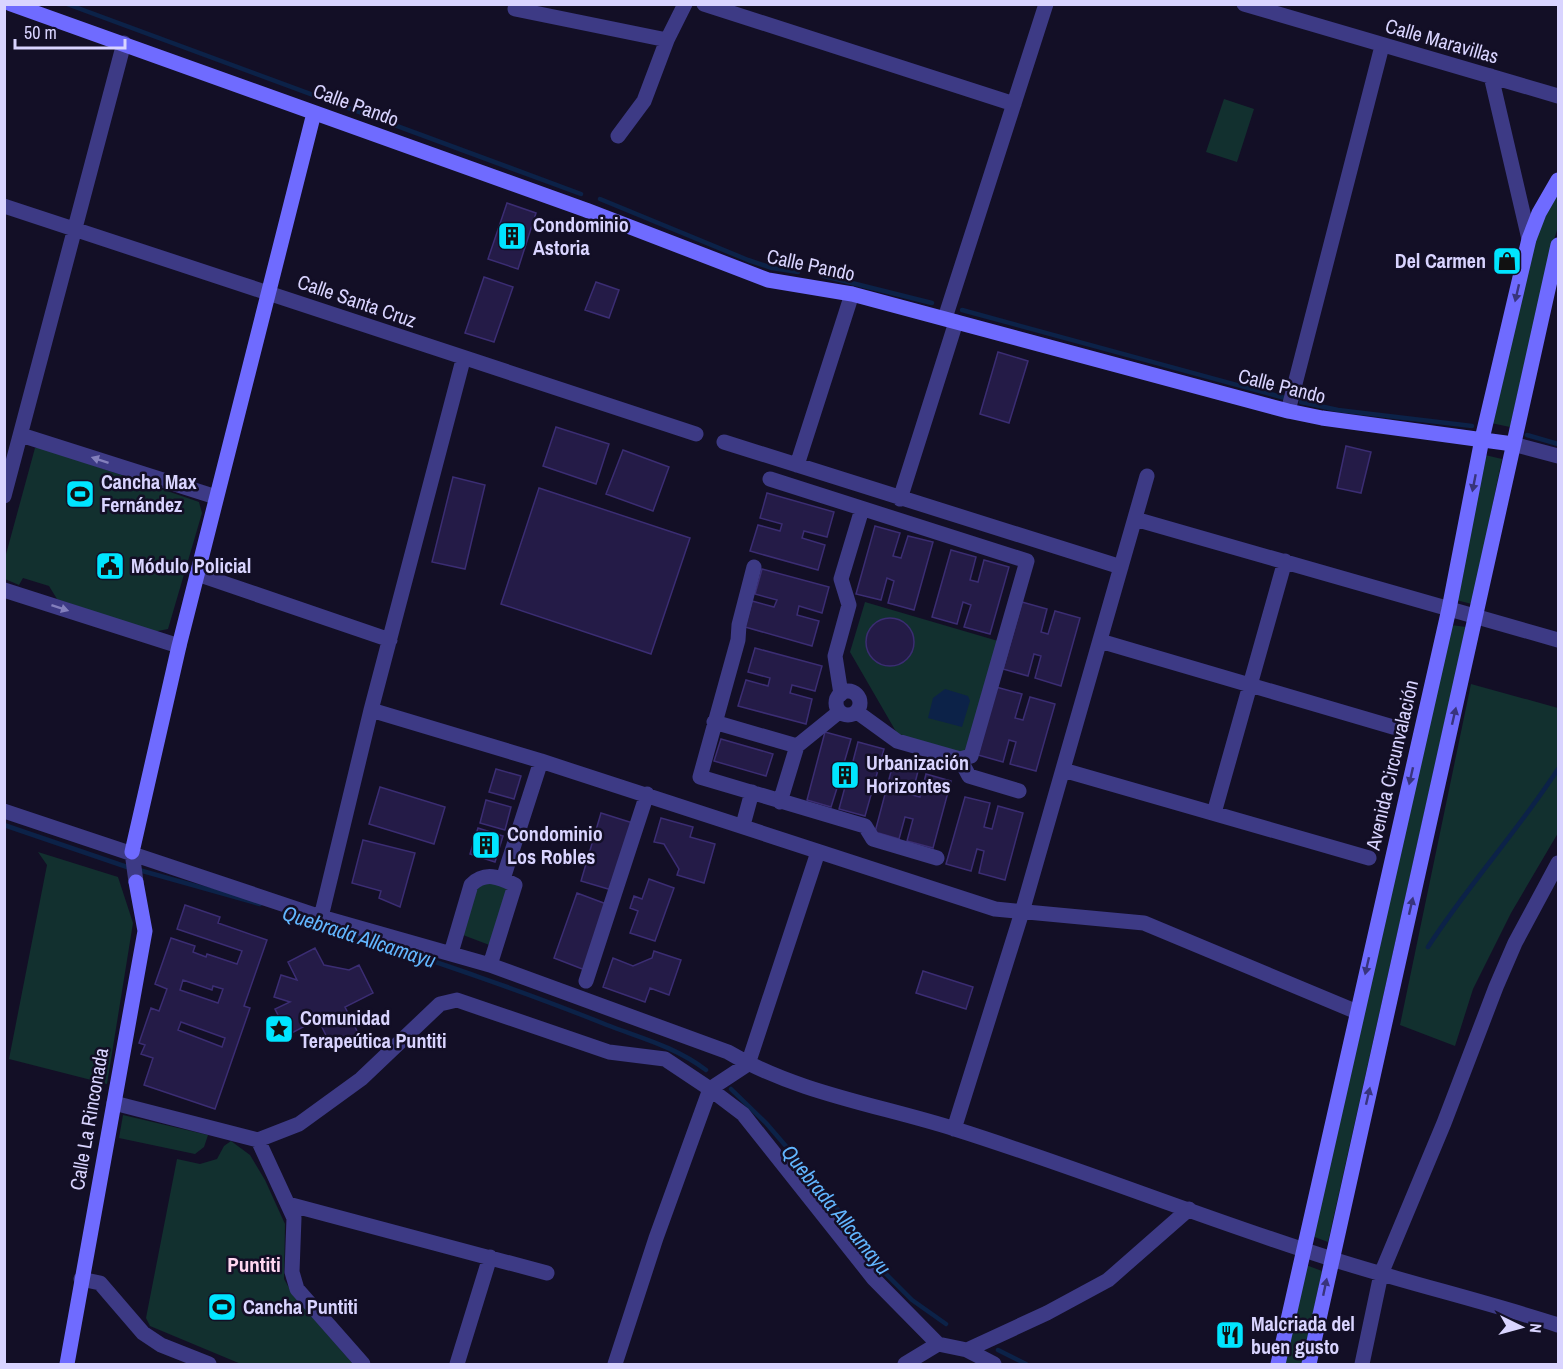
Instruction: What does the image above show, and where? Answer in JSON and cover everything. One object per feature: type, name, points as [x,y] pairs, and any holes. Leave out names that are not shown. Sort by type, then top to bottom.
[{"type":"street","name":"Calle Pando","points":[[12,4],[586,210],[768,280],[852,294],[1288,411],[1322,418],[1482,439],[1558,456]]},
{"type":"street","points":[[516,4],[515,9],[667,40]]},
{"type":"street","points":[[618,136],[644,101],[667,40],[685,4]]},
{"type":"street","points":[[705,4],[1014,104]]},
{"type":"street","points":[[900,498],[1014,104],[1046,4]]},
{"type":"street","name":"Calle Maravillas","points":[[1245,4],[1558,96]]},
{"type":"street","points":[[4,496],[124,43]]},
{"type":"street","points":[[1288,411],[1382,46]]},
{"type":"street","points":[[1491,76],[1529,239]]},
{"type":"street","points":[[133,856],[178,645],[314,112]]},
{"type":"street","name":"Avenida Circunvalación","points":[[1278,1365],[1449,609],[1482,439],[1529,239],[1539,213],[1558,180]]},
{"type":"street","name":"Calle Santa Cruz","points":[[4,206],[268,292],[464,360],[696,434]]},
{"type":"street","points":[[1309,1365],[1558,245]]},
{"type":"street","points":[[797,465],[852,294]]},
{"type":"street","points":[[321,917],[371,710],[464,360]]},
{"type":"street","points":[[21,435],[216,496]]},
{"type":"street","points":[[724,442],[1121,567]]},
{"type":"street","points":[[954,1129],[1022,912],[1147,476]]},
{"type":"street","points":[[770,479],[1027,561],[970,756],[960,759],[897,741],[857,712]]},
{"type":"street","points":[[840,712],[837,701],[841,694],[835,656],[849,605],[841,579],[862,509]]},
{"type":"street","points":[[1135,519],[1558,640]]},
{"type":"street","points":[[1214,813],[1285,561]]},
{"type":"street","points":[[754,567],[739,625],[738,640],[700,777],[865,826],[873,839],[937,858]]},
{"type":"street","points":[[196,574],[390,640]]},
{"type":"street","points":[[4,590],[178,645]]},
{"type":"street","points":[[1100,641],[1393,727]]},
{"type":"street","points":[[840,712],[850,715],[857,712],[860,704],[858,697],[852,692],[841,694]]},
{"type":"street","points":[[371,710],[647,794],[995,909],[1144,923],[1357,1012]]},
{"type":"street","points":[[780,802],[797,746],[840,712]]},
{"type":"street","points":[[714,722],[797,746]]},
{"type":"street","points":[[960,759],[969,777],[1019,791]]},
{"type":"street","points":[[503,879],[541,761]]},
{"type":"street","points":[[1063,770],[1369,858]]},
{"type":"street","points":[[743,825],[752,792]]},
{"type":"street","points":[[586,981],[647,794]]},
{"type":"street","points":[[4,811],[321,917],[490,965],[728,1052],[748,1064],[829,1094],[954,1129],[1331,1259],[1483,1300],[1558,1324]]},
{"type":"street","points":[[615,1365],[656,1238],[710,1089],[748,1064],[818,852]]},
{"type":"street","name":"Calle La Rinconada","points":[[67,1365],[145,931],[133,856]]},
{"type":"street","points":[[1362,1365],[1381,1274],[1444,1123],[1496,987],[1552,885],[1558,863]]},
{"type":"street","points":[[451,953],[471,885],[485,876],[503,879],[515,885],[490,965]]},
{"type":"street","points":[[114,1103],[258,1140],[299,1124],[361,1079],[440,1004],[457,1000],[609,1052],[665,1059],[743,1114],[874,1279],[938,1344],[967,1350],[994,1365]]},
{"type":"street","points":[[258,1140],[294,1218],[292,1272],[297,1289],[363,1365]]},
{"type":"street","points":[[288,1204],[547,1273]]},
{"type":"street","points":[[967,1350],[1047,1313],[1108,1280],[1189,1209]]},
{"type":"street","points":[[457,1365],[490,1257]]},
{"type":"street","points":[[81,1279],[100,1283],[143,1333],[161,1345],[209,1365]]},
{"type":"street","points":[[904,1365],[938,1344]]},
{"type":"green space","points":[[1224,99],[1254,109],[1237,162],[1206,152]]},
{"type":"green space","points":[[1558,194],[1558,227],[1550,252],[1510,427],[1491,423],[1535,241],[1548,210]]},
{"type":"green space","points":[[35,448],[43,448],[199,502],[202,513],[168,629],[153,632],[57,599],[49,586],[23,578],[19,585],[5,579],[5,558]]},
{"type":"green space","points":[[1485,455],[1502,459],[1472,604],[1456,600]]},
{"type":"green space","points":[[865,602],[998,641],[967,751],[963,753],[898,735],[850,652]]},
{"type":"green space","points":[[1451,625],[1466,627],[1328,1242],[1312,1236]]},
{"type":"green space","points":[[1471,684],[1558,708],[1558,833],[1511,913],[1473,989],[1455,1046],[1400,1025]]},
{"type":"green space","points":[[38,852],[118,877],[133,923],[107,1084],[9,1059],[47,865]]},
{"type":"green space","points":[[490,881],[507,889],[492,946],[463,935],[478,884]]},
{"type":"green space","points":[[123,1115],[208,1135],[204,1147],[195,1154],[119,1138]]},
{"type":"green space","points":[[231,1141],[250,1155],[265,1180],[285,1224],[284,1279],[293,1295],[353,1364],[241,1364],[150,1326],[146,1318],[177,1159],[200,1164],[217,1159],[224,1146]]},
{"type":"green space","points":[[1306,1265],[1322,1271],[1302,1364],[1285,1364]]},
{"type":"water","points":[[945,689],[968,696],[970,701],[962,727],[928,718],[933,698]]},
{"type":"building","name":"Condominio Astoria","points":[[507,203],[536,213],[518,269],[488,259]]},
{"type":"building","name":"Condominio Astoria","points":[[484,277],[513,287],[494,342],[465,333]]},
{"type":"building","points":[[596,282],[619,290],[609,318],[585,310]]},
{"type":"building","points":[[998,352],[1028,361],[1009,423],[980,414]]},
{"type":"building","points":[[556,427],[609,444],[596,484],[543,466]]},
{"type":"building","points":[[1346,446],[1371,452],[1361,493],[1337,488]]},
{"type":"building","points":[[623,450],[669,467],[653,511],[606,494]]},
{"type":"building","points":[[453,477],[485,485],[465,569],[432,562]]},
{"type":"building","points":[[539,488],[690,538],[651,654],[501,604]]},
{"type":"building","points":[[767,493],[834,512],[827,537],[804,531],[802,538],[825,545],[818,570],[750,551],[758,525],[780,531],[782,524],[760,518]]},
{"type":"building","points":[[875,526],[900,533],[893,556],[901,558],[908,536],[933,542],[914,610],[888,603],[894,581],[887,578],[881,600],[856,594]]},
{"type":"building","points":[[951,550],[976,557],[970,580],[978,582],[984,560],[1009,567],[990,634],[964,627],[971,605],[963,602],[957,624],[932,617]]},
{"type":"building","points":[[762,569],[829,587],[822,613],[799,606],[797,615],[819,621],[812,646],[745,627],[752,601],[774,607],[777,600],[755,594]]},
{"type":"building","points":[[1022,602],[1047,609],[1041,632],[1048,634],[1055,611],[1080,618],[1061,686],[1035,678],[1041,656],[1034,654],[1028,676],[1003,669]]},
{"type":"building","points":[[885,618],[895,618],[907,625],[914,637],[914,647],[907,659],[895,666],[885,666],[870,655],[866,647],[866,637],[877,622]]},
{"type":"building","points":[[755,648],[822,666],[815,691],[792,685],[790,693],[812,699],[806,724],[738,706],[746,680],[768,686],[770,678],[748,672]]},
{"type":"building","name":"Urbanización Horizontes","points":[[996,687],[1022,694],[1015,718],[1023,720],[1030,697],[1055,704],[1036,771],[1010,764],[1016,742],[1009,740],[1003,762],[978,755]]},
{"type":"building","name":"Urbanización Horizontes","points":[[825,732],[851,739],[844,763],[852,765],[858,742],[884,749],[865,816],[839,809],[845,787],[838,785],[831,807],[807,800]]},
{"type":"building","points":[[721,739],[773,754],[766,776],[714,761]]},
{"type":"building","name":"Urbanización Horizontes","points":[[893,764],[918,771],[912,795],[920,797],[926,774],[951,781],[933,848],[907,841],[913,819],[905,817],[899,839],[875,832]]},
{"type":"building","name":"Condominio Los Robles","points":[[496,769],[521,776],[514,799],[489,792]]},
{"type":"building","points":[[380,787],[445,807],[434,844],[369,824]]},
{"type":"building","name":"Urbanización Horizontes","points":[[965,797],[990,803],[984,827],[992,829],[998,806],[1023,813],[1005,880],[979,873],[984,851],[977,849],[971,871],[946,864]]},
{"type":"building","name":"Condominio Los Robles","points":[[486,800],[511,807],[505,830],[480,823]]},
{"type":"building","points":[[601,813],[636,824],[615,891],[581,881]]},
{"type":"building","points":[[661,818],[693,827],[690,837],[715,844],[704,883],[677,875],[679,869],[664,844],[654,842]]},
{"type":"building","name":"Condominio Los Robles","points":[[478,828],[503,836],[495,862],[470,854]]},
{"type":"building","points":[[363,840],[415,853],[400,907],[379,898],[381,891],[352,883]]},
{"type":"building","points":[[649,879],[674,888],[655,941],[630,933],[638,911],[630,908],[634,896],[642,899]]},
{"type":"building","points":[[577,893],[609,905],[585,970],[554,958]]},
{"type":"building","points":[[185,905],[220,917],[218,923],[267,940],[244,1006],[250,1008],[215,1109],[144,1085],[153,1058],[141,1054],[145,1045],[139,1043],[151,1008],[159,1011],[167,989],[155,984],[171,938],[195,946],[193,952],[237,964],[242,951],[177,929]],"holes":[[[183,980],[212,990],[213,986],[223,989],[218,1003],[180,990]],[[181,1022],[225,1038],[222,1047],[178,1030]]]},
{"type":"building","points":[[315,948],[324,965],[349,970],[359,965],[373,993],[345,1007],[361,1039],[334,1052],[318,1019],[288,1035],[275,1009],[290,1002],[274,997],[281,975],[297,980],[288,962]]},
{"type":"building","points":[[654,951],[681,960],[669,995],[650,988],[645,1002],[603,987],[613,958],[633,966],[652,958]]},
{"type":"building","points":[[923,971],[973,987],[966,1009],[916,993]]},
{"type":"waterway","points":[[67,4],[581,194]]},
{"type":"waterway","points":[[600,199],[748,260],[772,268],[798,272]]},
{"type":"waterway","points":[[824,276],[932,303]]},
{"type":"waterway","points":[[962,310],[1285,398]]},
{"type":"waterway","points":[[1301,402],[1338,410],[1472,426]]},
{"type":"waterway","points":[[1527,435],[1558,444]]},
{"type":"waterway","points":[[1428,947],[1558,769]]},
{"type":"waterway","name":"Quebrada Allcamayu","points":[[4,825],[130,868]]},
{"type":"waterway","name":"Quebrada Allcamayu","points":[[139,870],[260,904]]},
{"type":"waterway","name":"Quebrada Allcamayu","points":[[331,927],[573,1011],[670,1049],[706,1070]]},
{"type":"waterway","name":"Quebrada Allcamayu","points":[[731,1089],[766,1123],[822,1188],[884,1272],[912,1300],[946,1324]]},
{"type":"waterway","name":"Quebrada Allcamayu","points":[[998,1350],[1026,1364]]},
{"type":"place","name":"Condominio Astoria","points":[[512,236]]},
{"type":"place","name":"Del Carmen","points":[[1507,261]]},
{"type":"place","name":"Cancha Max Fernández","points":[[80,494]]},
{"type":"place","name":"Módulo Policial","points":[[110,566]]},
{"type":"place","name":"Urbanización Horizontes","points":[[845,775]]},
{"type":"place","name":"Condominio Los Robles","points":[[486,845]]},
{"type":"place","name":"Comunidad Terapeútica Puntiti","points":[[279,1029]]},
{"type":"place","name":"Cancha Puntiti","points":[[222,1307]]},
{"type":"place","name":"Malcriada del buen gusto","points":[[1230,1335]]},
{"type":"district","name":"Puntiti","points":[[254,1265]]}]
